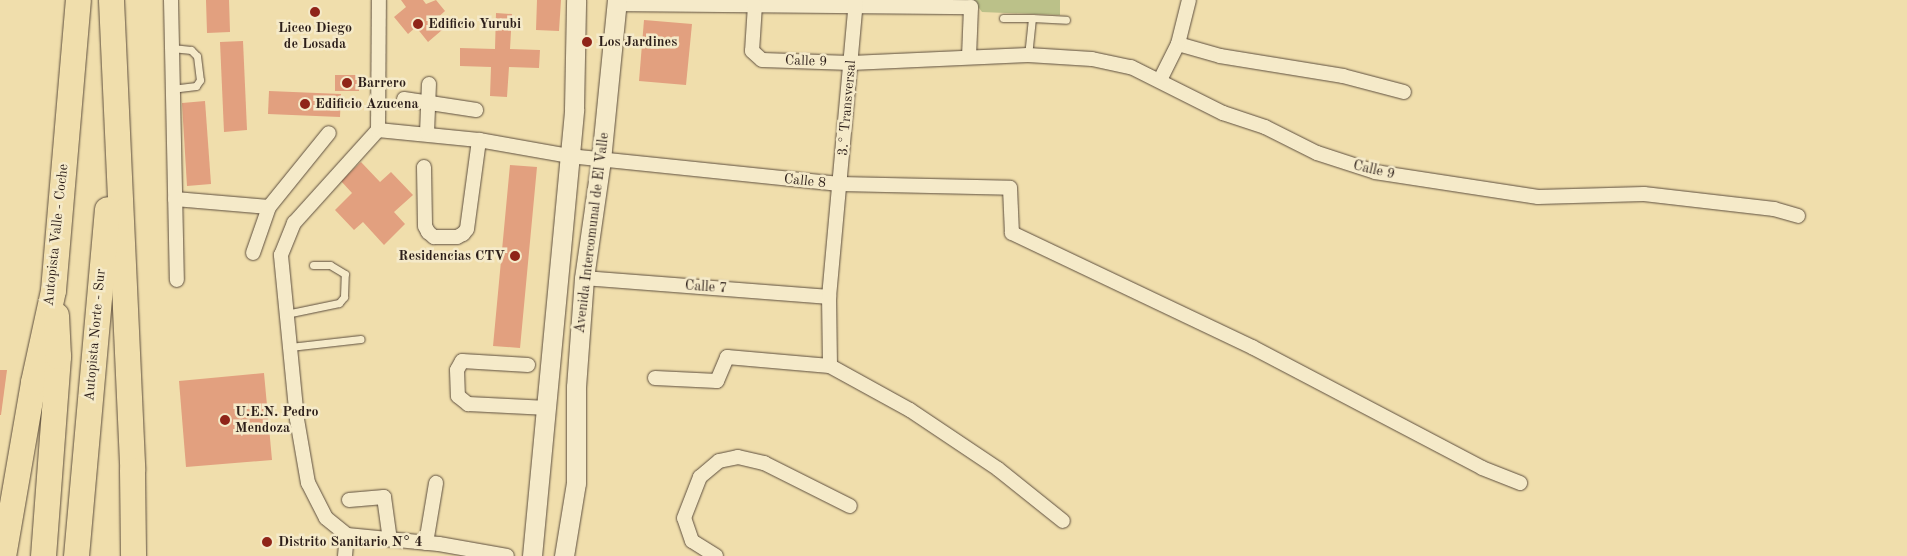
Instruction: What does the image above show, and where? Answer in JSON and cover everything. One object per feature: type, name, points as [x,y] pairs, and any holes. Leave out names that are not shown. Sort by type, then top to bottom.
[{"type":"highway","name":"Autopista Valle - Coche","points":[[3,556],[33,382],[53,290],[78,0]]},
{"type":"highway","points":[[111,0],[132,470],[132,556]]},
{"type":"highway","name":"Autopista Norte - Sur","points":[[76,556],[115,114]]},
{"type":"highway","points":[[43,556],[58,356],[53,290]]},
{"type":"main road","name":"Avenida Intercomunal de El Valle","points":[[532,556],[548,408],[574,109],[576,0]]},
{"type":"main road","name":"Avenida Intercomunal de El Valle","points":[[564,556],[576,483],[576,387],[584,278],[602,160],[616,2]]},
{"type":"street","points":[[171,0],[177,280]]},
{"type":"street","points":[[379,0],[378,130],[294,223],[280,255],[298,428],[308,483],[326,518],[347,535],[426,543],[507,556]]},
{"type":"street","points":[[1160,80],[1178,44],[1189,0]]},
{"type":"street","points":[[616,2],[755,5],[856,3],[961,4],[971,7],[969,57]]},
{"type":"street","name":"3.° Transversal","points":[[830,366],[829,297],[856,3]]},
{"type":"street","name":"Calle 9","points":[[755,5],[752,50],[755,56],[762,60],[851,63],[1028,55],[1092,59],[1131,66],[1223,113],[1265,127],[1316,153],[1375,172],[1538,197],[1644,194],[1774,209],[1798,216]]},
{"type":"street","points":[[1178,44],[1220,56],[1343,76],[1404,92]]},
{"type":"street","points":[[427,133],[429,84]]},
{"type":"street","points":[[404,99],[427,105],[476,110]]},
{"type":"street","points":[[378,130],[427,133],[479,140],[569,156]]},
{"type":"street","points":[[253,253],[269,207],[329,132]]},
{"type":"street","points":[[424,167],[424,226],[434,237],[457,237],[467,229],[479,140]]},
{"type":"street","name":"Calle 8","points":[[569,156],[840,184],[1010,188],[1012,233],[1252,348],[1482,468],[1520,483]]},
{"type":"street","points":[[175,199],[269,207]]},
{"type":"street","name":"Calle 7","points":[[584,278],[829,297]]},
{"type":"street","points":[[655,378],[717,381],[727,357],[830,366],[910,410],[998,468],[1063,521]]},
{"type":"street","points":[[528,365],[462,361],[457,370],[458,396],[468,404],[548,408]]},
{"type":"street","points":[[716,556],[692,541],[684,518],[700,477],[719,461],[738,458],[764,463],[850,506]]},
{"type":"street","points":[[426,543],[436,483]]},
{"type":"street","points":[[349,500],[384,497],[390,540]]},
{"type":"street","points":[[345,556],[347,535]]},
{"type":"lane","points":[[1003,18],[1066,20]]},
{"type":"lane","points":[[1028,55],[1032,18]]},
{"type":"lane","points":[[172,48],[191,50],[198,56],[200,80],[196,86],[173,89]]},
{"type":"lane","points":[[286,314],[339,303],[344,297],[344,274],[330,265],[313,265]]},
{"type":"lane","points":[[290,347],[361,339]]},
{"type":"green space","points":[[973,0],[1060,0],[1060,15],[982,12]]},
{"type":"building","points":[[206,0],[229,0],[230,32],[207,33]]},
{"type":"building","name":"Edificio Yurubi","points":[[401,0],[423,0],[426,4],[436,0],[445,11],[434,21],[442,30],[428,42],[416,27],[408,34],[394,17],[406,7]]},
{"type":"building","points":[[537,0],[561,0],[559,31],[536,30]]},
{"type":"building","points":[[496,13],[512,14],[510,49],[540,50],[539,68],[509,67],[507,97],[490,96],[491,67],[460,66],[460,48],[495,49]]},
{"type":"building","points":[[644,20],[692,24],[686,85],[639,81]]},
{"type":"building","points":[[243,41],[247,130],[224,132],[220,42]]},
{"type":"building","name":"Barrero","points":[[335,75],[359,75],[359,91],[335,91]]},
{"type":"building","name":"Edificio Azucena","points":[[269,91],[341,94],[340,117],[268,114]]},
{"type":"building","points":[[205,101],[211,184],[187,186],[182,103]]},
{"type":"building","points":[[361,162],[380,182],[391,172],[413,195],[394,212],[405,224],[384,245],[363,222],[354,230],[335,210],[352,193],[341,181]]},
{"type":"building","name":"Residencias CTV","points":[[510,165],[537,167],[520,348],[493,346]]},
{"type":"building","points":[[0,370],[7,370],[1,415],[0,415]]},
{"type":"building","name":"U.E.N. Pedro Mendoza","points":[[264,373],[272,460],[186,467],[179,381]]},
{"type":"place","name":"Liceo Diego de Losada","points":[[315,12]]},
{"type":"place","name":"Edificio Yurubi","points":[[418,24]]},
{"type":"place","name":"Los Jardines","points":[[587,42]]},
{"type":"place","name":"Barrero","points":[[347,83]]},
{"type":"place","name":"Edificio Azucena","points":[[305,104]]},
{"type":"place","name":"Residencias CTV","points":[[515,256]]},
{"type":"place","name":"U.E.N. Pedro Mendoza","points":[[225,420]]},
{"type":"place","name":"Distrito Sanitario N° 4","points":[[267,542]]}]
